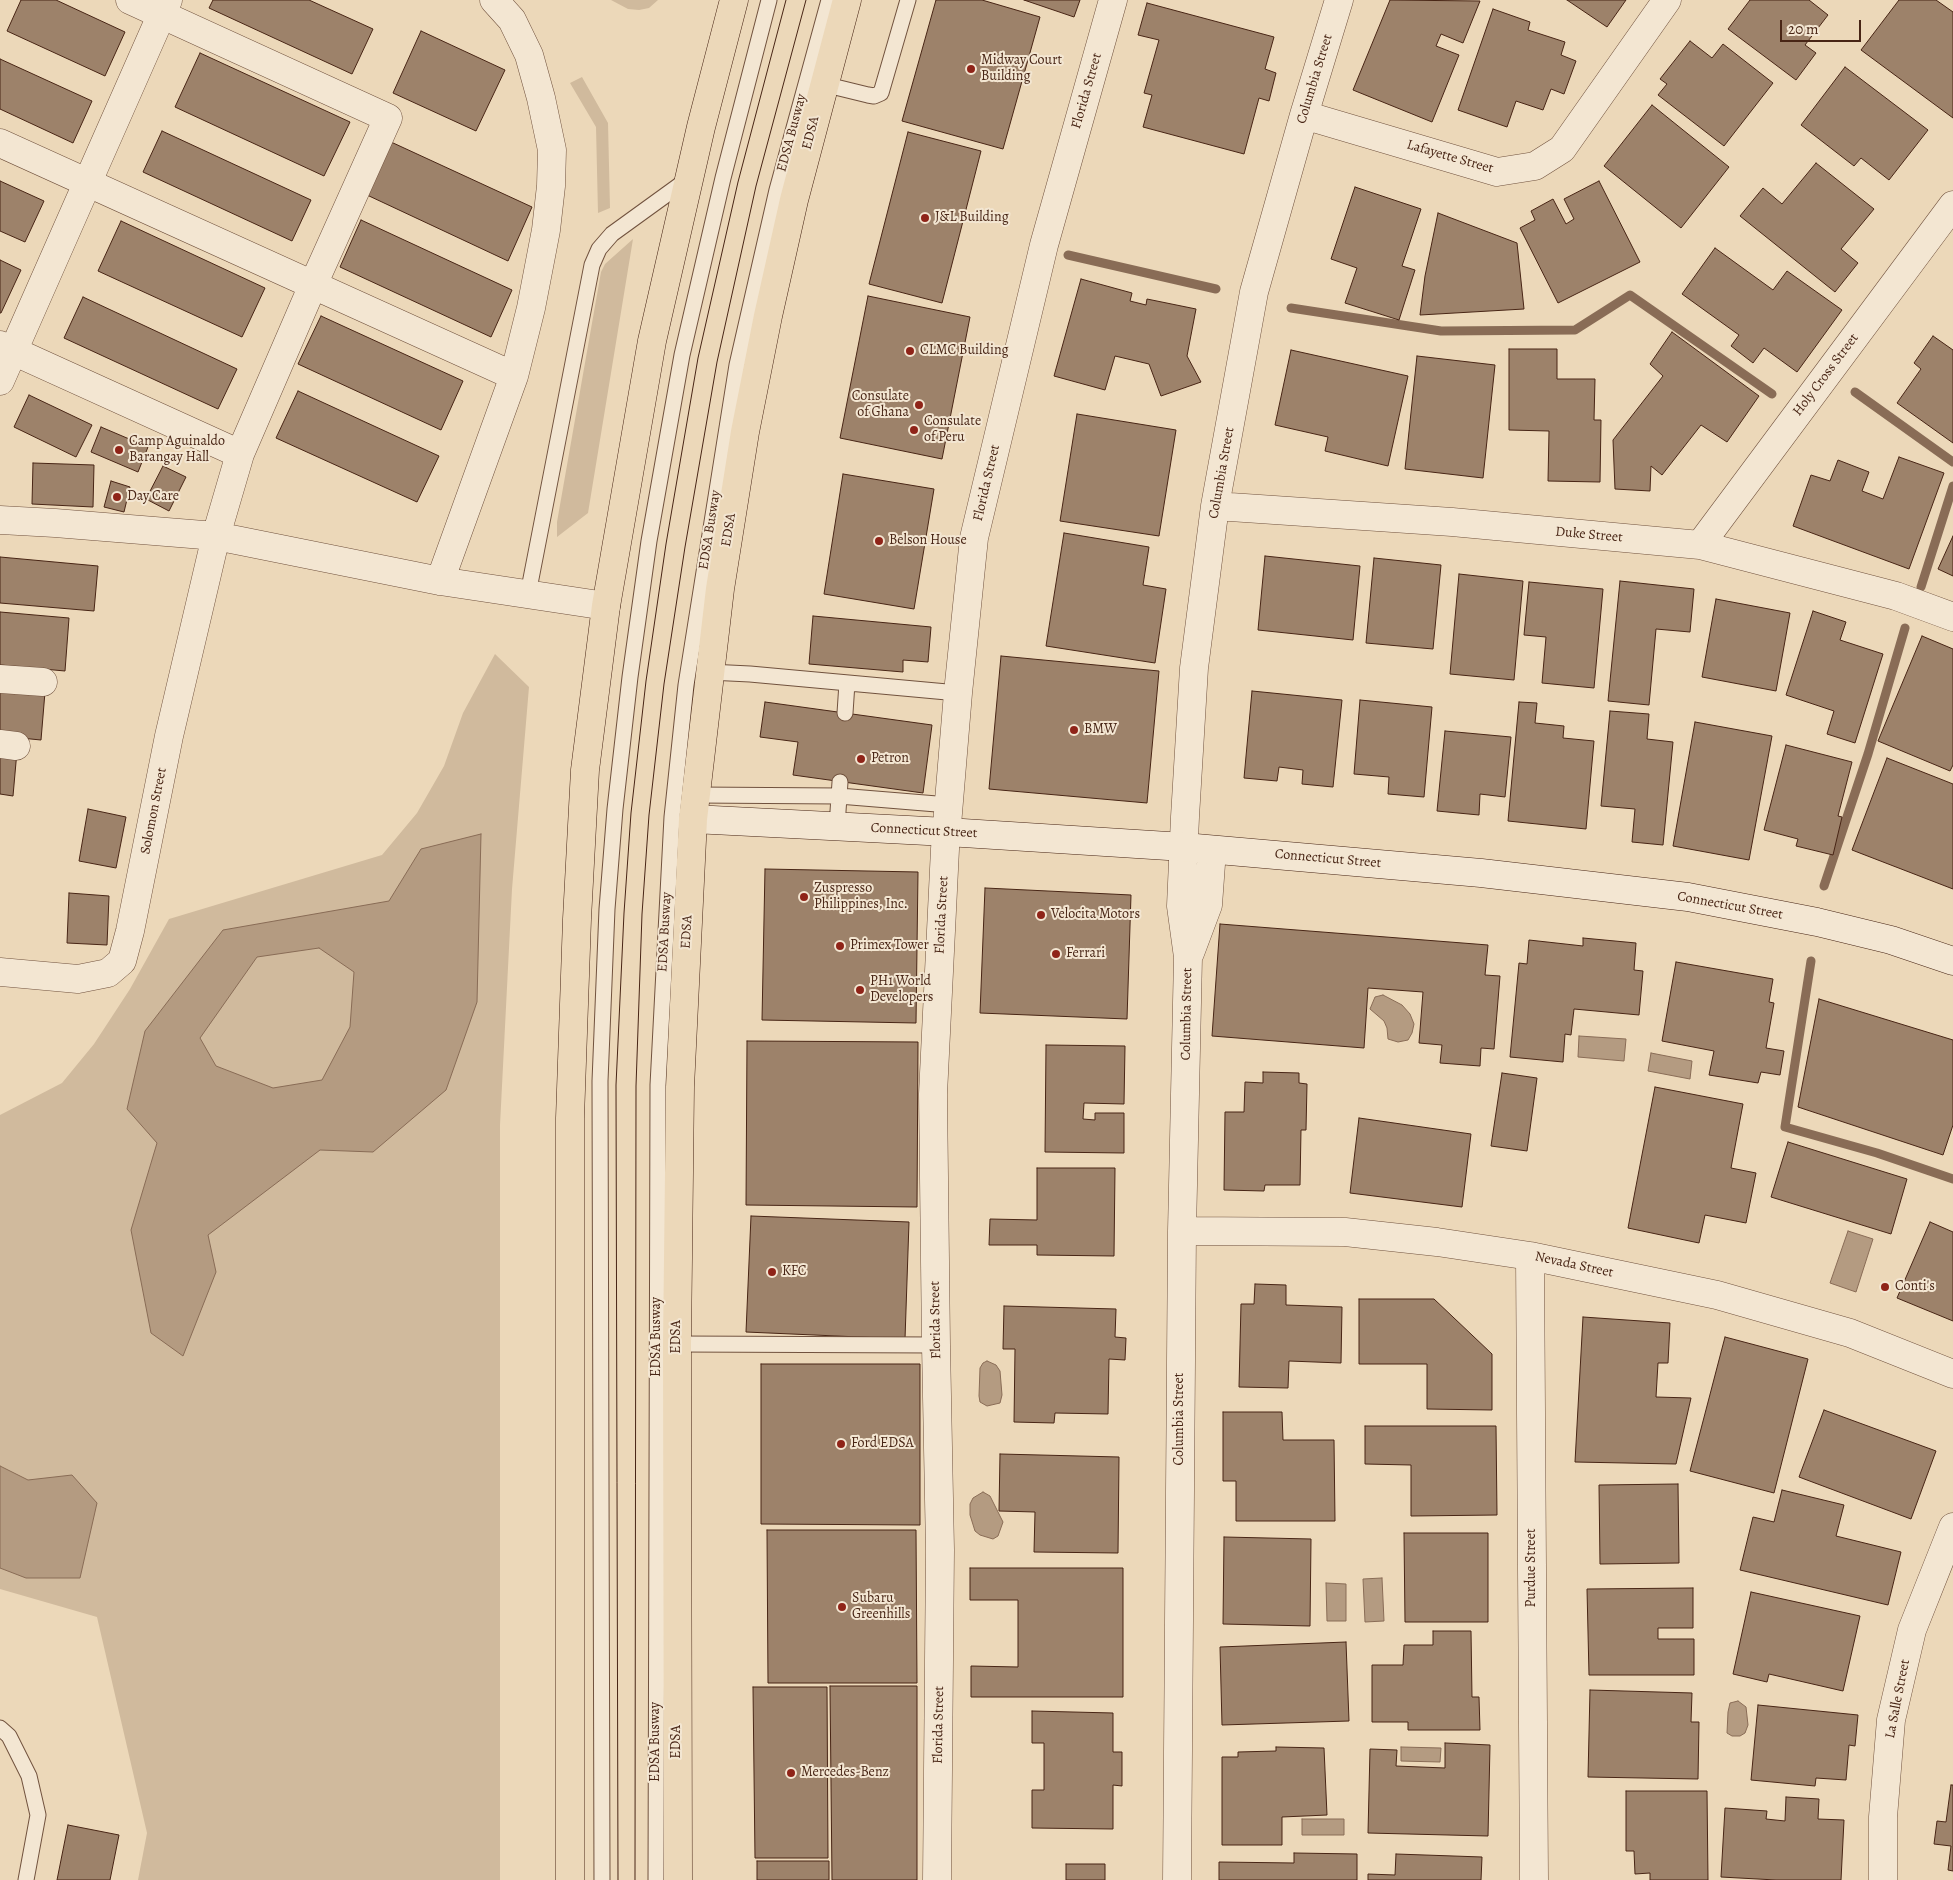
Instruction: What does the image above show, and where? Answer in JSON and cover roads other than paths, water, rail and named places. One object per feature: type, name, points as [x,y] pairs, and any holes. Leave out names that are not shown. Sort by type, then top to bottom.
[{"type":"highway","points":[[570,1880],[570,1118],[577,919],[585,770],[606,606],[652,341],[689,178],[734,0]]},
{"type":"highway","name":"EDSA","points":[[678,1880],[677,1344],[680,1087],[695,807],[709,672],[720,590],[747,422],[781,258],[823,84],[847,0]]},
{"type":"street","points":[[0,381],[7,348],[88,182],[165,7],[130,0]]},
{"type":"street","points":[[440,581],[514,376],[531,308],[546,230],[551,186],[552,150],[541,98],[529,55],[512,20],[494,0]]},
{"type":"street","name":"Florida Street","points":[[937,1880],[940,1550],[933,1094],[948,819],[958,693],[974,538],[1044,245],[1113,0]]},
{"type":"street","name":"Columbia Street","points":[[1177,1880],[1182,1231],[1188,957],[1181,906],[1194,668],[1215,506],[1254,292],[1338,0]]},
{"type":"street","name":"Lafayette Street","points":[[1304,115],[1497,172],[1535,166],[1562,149],[1667,0]]},
{"type":"street","name":"Solomon Street","points":[[0,972],[78,980],[108,973],[122,960],[130,932],[169,736],[216,536],[240,454],[312,285],[388,118],[165,7]]},
{"type":"street","points":[[0,143],[514,376]]},
{"type":"street","name":"Holy Cross Street","points":[[1700,545],[1953,205]]},
{"type":"street","points":[[7,348],[240,454]]},
{"type":"street","name":"Duke Street","points":[[1215,506],[1452,522],[1700,545],[1896,596],[1953,617]]},
{"type":"street","points":[[0,520],[55,522],[216,536],[440,581],[606,606]]},
{"type":"street","points":[[0,678],[43,682]]},
{"type":"street","name":"Connecticut Street","points":[[695,807],[837,826],[948,819],[1212,850],[1481,873],[1688,897],[1817,922],[1890,940],[1953,961]]},
{"type":"street","name":"Columbia Street","points":[[1188,957],[1208,905],[1212,850]]},
{"type":"street","name":"Nevada Street","points":[[1182,1231],[1345,1232],[1437,1242],[1530,1256],[1717,1295],[1850,1333],[1953,1374]]},
{"type":"street","name":"Purdue Street","points":[[1530,1256],[1534,1880]]},
{"type":"street","name":"La Salle Street","points":[[1883,1880],[1884,1818],[1891,1720],[1912,1630],[1953,1527]]},
{"type":"lane","points":[[602,1880],[600,1081],[607,909],[615,809],[630,677],[649,541],[682,355],[723,178],[769,0]]},
{"type":"lane","name":"EDSA Busway","points":[[656,1880],[658,1085],[672,817],[687,675],[737,365],[777,190],[829,0]]},
{"type":"lane","points":[[823,84],[874,96],[881,93],[908,0]]},
{"type":"lane","points":[[528,594],[595,256],[612,234],[689,178]]},
{"type":"lane","points":[[709,672],[958,693]]},
{"type":"lane","points":[[845,713],[847,683]]},
{"type":"lane","points":[[695,807],[839,789],[948,819]]},
{"type":"lane","points":[[837,826],[839,789]]},
{"type":"lane","points":[[677,1344],[936,1345]]},
{"type":"lane","points":[[0,1728],[9,1736],[29,1776],[38,1815],[26,1880]]},
{"type":"waterway","points":[[1068,255],[1216,289]]},
{"type":"waterway","points":[[1291,308],[1441,331],[1575,330],[1630,295],[1772,394]]},
{"type":"waterway","points":[[1855,392],[1953,462]]},
{"type":"waterway","points":[[1921,587],[1953,486]]},
{"type":"waterway","points":[[1824,886],[1868,754],[1905,628]]},
{"type":"waterway","points":[[1811,961],[1785,1127],[1877,1153],[1953,1179]]},
{"type":"tram line","points":[[618,1880],[616,1085],[631,813],[646,681],[666,544],[698,358],[738,182],[786,0]]},
{"type":"tram line","points":[[635,1880],[636,1086],[642,914],[649,815],[664,684],[685,547],[717,362],[756,186],[806,0]]},
{"type":"place","name":"Midway Court Building","points":[[971,69]]},
{"type":"place","name":"J&L Building","points":[[925,218]]},
{"type":"place","name":"CLMC Building","points":[[910,351]]},
{"type":"place","name":"Consulate of Ghana","points":[[919,405]]},
{"type":"place","name":"Consulate of Peru","points":[[914,430]]},
{"type":"place","name":"Camp Aguinaldo Barangay Hall","points":[[119,450]]},
{"type":"place","name":"Day Care","points":[[117,497]]},
{"type":"place","name":"Belson House","points":[[879,541]]},
{"type":"place","name":"BMW","points":[[1074,730]]},
{"type":"place","name":"Petron","points":[[861,759]]},
{"type":"place","name":"Zuspresso Philippines, Inc.","points":[[804,897]]},
{"type":"place","name":"Velocita Motors","points":[[1041,915]]},
{"type":"place","name":"Primex Tower","points":[[840,946]]},
{"type":"place","name":"Ferrari","points":[[1056,954]]},
{"type":"place","name":"PH1 World Developers","points":[[860,990]]},
{"type":"place","name":"KFC","points":[[772,1272]]},
{"type":"place","name":"Conti's","points":[[1885,1287]]},
{"type":"place","name":"Ford EDSA","points":[[841,1444]]},
{"type":"place","name":"Subaru Greenhills","points":[[842,1607]]},
{"type":"place","name":"Mercedes-Benz","points":[[791,1773]]}]
